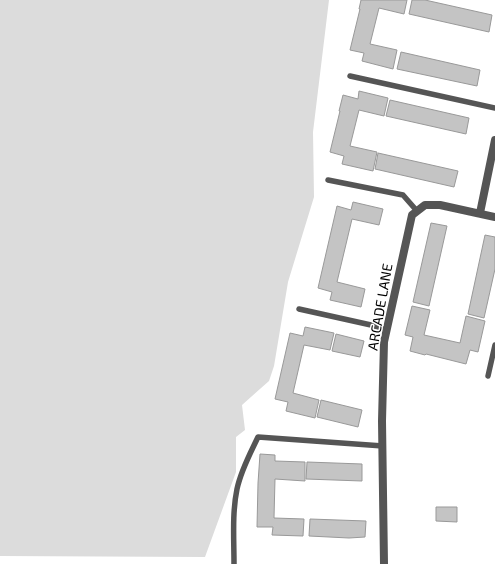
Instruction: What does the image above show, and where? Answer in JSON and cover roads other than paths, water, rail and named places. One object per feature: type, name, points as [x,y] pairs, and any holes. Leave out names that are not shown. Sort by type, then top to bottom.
[{"type":"street","points":[[480,213],[495,140]]},
{"type":"street","points":[[417,211],[425,205],[440,205],[495,216]]},
{"type":"street","name":"ARCADE LANE","points":[[384,564],[382,446],[384,342],[412,215],[417,211]]},
{"type":"lane","points":[[350,76],[495,108]]},
{"type":"lane","points":[[328,180],[403,195],[417,211]]},
{"type":"lane","points":[[299,309],[387,330]]},
{"type":"lane","points":[[488,376],[495,345]]},
{"type":"lane","points":[[234,564],[234,514],[237,489],[244,467],[258,437],[382,446]]}]
